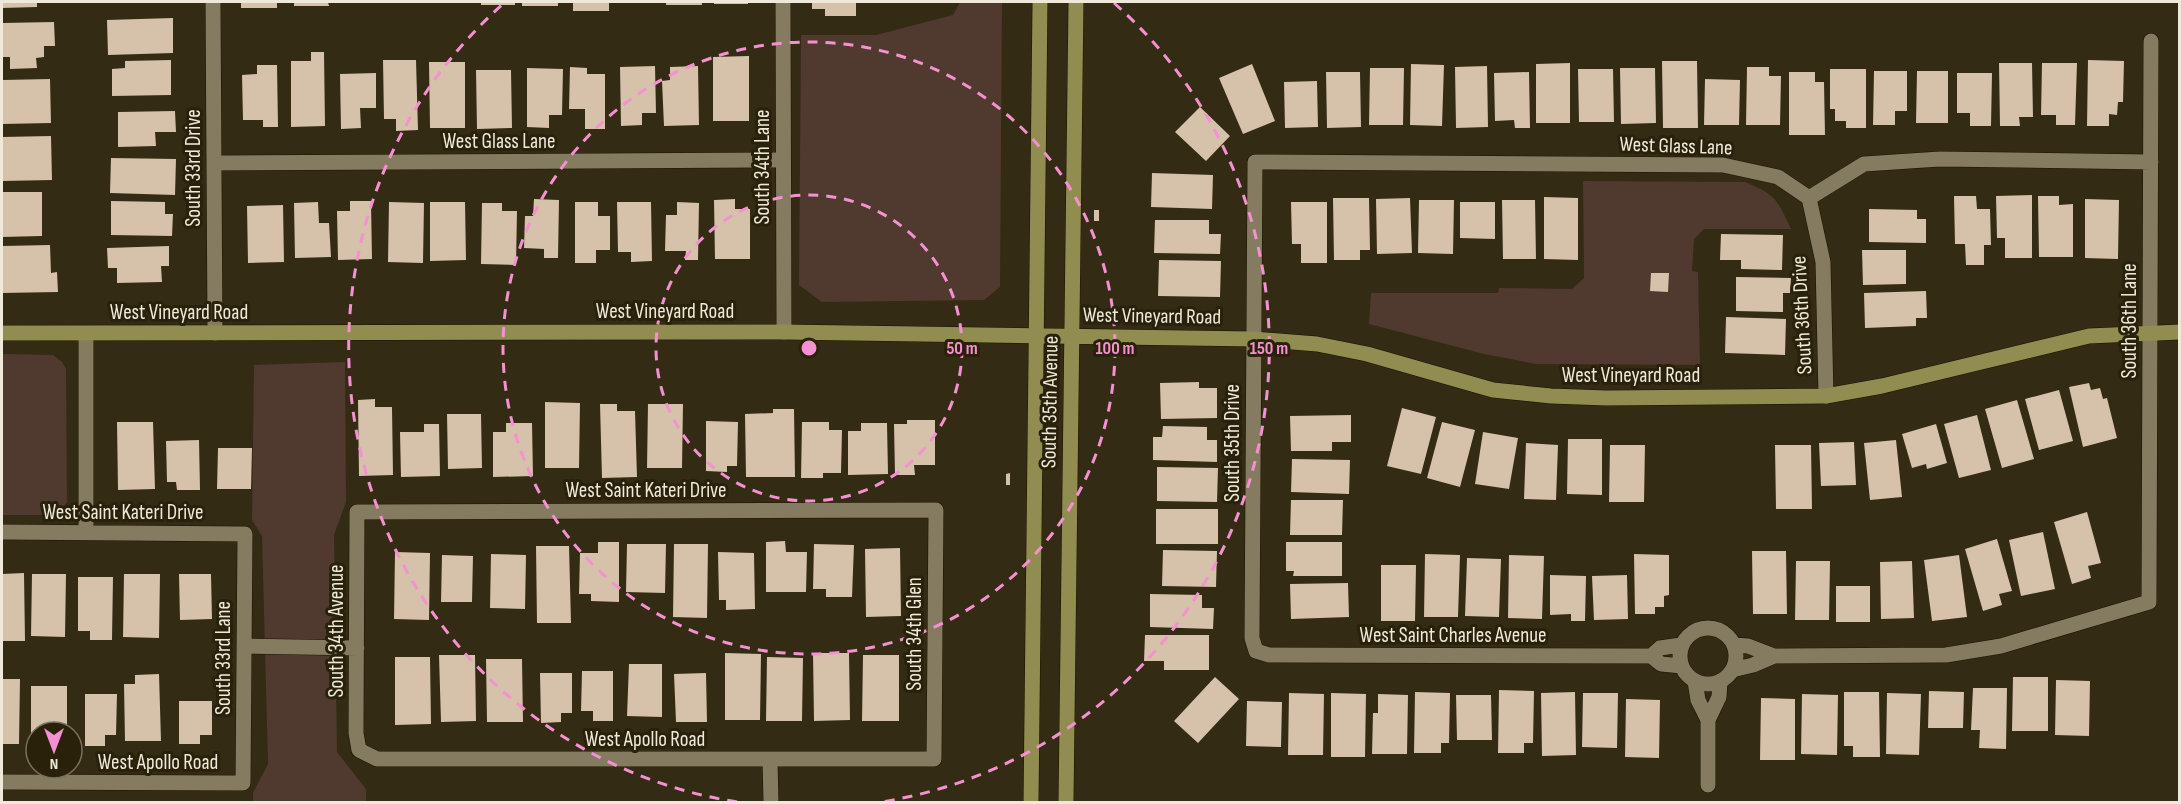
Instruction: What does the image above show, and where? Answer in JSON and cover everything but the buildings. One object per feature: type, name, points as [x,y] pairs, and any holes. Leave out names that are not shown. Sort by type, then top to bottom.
[{"type":"street","name":"South 33rd Drive","points":[[213,2],[215,333]]},
{"type":"street","name":"South 34th Lane","points":[[783,2],[784,332]]},
{"type":"street","name":"South 35th Avenue","points":[[1031,802],[1040,2]]},
{"type":"street","name":"South 35th Avenue","points":[[1066,802],[1076,2]]},
{"type":"street","name":"South 36th Lane","points":[[1774,656],[1946,655],[2001,646],[2149,602],[2151,41]]},
{"type":"street","points":[[1809,198],[1864,164],[1940,159],[2151,162]]},
{"type":"street","name":"West Glass Lane","points":[[214,163],[783,160]]},
{"type":"street","name":"West Glass Lane","points":[[1255,162],[1723,165],[1778,177],[1809,198]]},
{"type":"street","name":"South 35th Drive","points":[[1255,162],[1252,638],[1256,651]]},
{"type":"street","name":"South 36th Drive","points":[[1809,198],[1823,262],[1826,396]]},
{"type":"street","name":"West Vineyard Road","points":[[2,333],[784,332],[1254,339],[1317,344],[1367,354],[1493,390],[1606,398],[1826,396],[1882,386],[2089,336],[2180,332]]},
{"type":"street","points":[[86,334],[86,532]]},
{"type":"street","name":"West Saint Kateri Drive","points":[[357,512],[936,510]]},
{"type":"street","name":"South 34th Glen","points":[[934,759],[936,510]]},
{"type":"street","name":"South 34th Avenue","points":[[357,512],[356,733],[359,750]]},
{"type":"street","name":"West Saint Kateri Drive","points":[[2,532],[245,534]]},
{"type":"street","name":"South 33rd Lane","points":[[243,783],[245,534]]},
{"type":"street","points":[[1732,670],[1736,654],[1734,645],[1729,637],[1712,627],[1703,627],[1694,631],[1681,645],[1679,654],[1682,666],[1688,676],[1703,684],[1720,681],[1732,670],[1753,665],[1774,656]]},
{"type":"street","name":"West Saint Charles Avenue","points":[[1651,656],[1660,648],[1681,645]]},
{"type":"street","points":[[1734,645],[1748,646],[1774,656]]},
{"type":"street","points":[[244,646],[357,648]]},
{"type":"street","name":"West Saint Charles Avenue","points":[[1256,651],[1269,655],[1651,656],[1661,664],[1682,666]]},
{"type":"street","points":[[1695,681],[1698,700],[1708,720]]},
{"type":"street","points":[[1708,785],[1708,720],[1719,697],[1720,681]]},
{"type":"street","name":"West Apollo Road","points":[[359,750],[377,759],[934,759]]},
{"type":"street","points":[[770,760],[771,802]]},
{"type":"street","name":"West Apollo Road","points":[[2,782],[243,783]]},
{"type":"shaded area","points":[[960,2],[1002,2],[1000,287],[984,300],[822,302],[799,285],[801,35],[876,35],[953,15]]},
{"type":"shaded area","points":[[1583,181],[1745,182],[1769,195],[1778,204],[1791,229],[1704,229],[1694,239],[1692,271],[1698,272],[1700,365],[1536,364],[1484,354],[1369,324],[1371,293],[1498,293],[1499,288],[1572,289],[1584,278]]},
{"type":"shaded area","points":[[2,354],[53,355],[62,362],[66,369],[67,502],[54,515],[2,515]]},
{"type":"shaded area","points":[[345,362],[346,502],[334,535],[337,752],[366,789],[366,802],[253,802],[253,793],[268,764],[262,536],[252,520],[254,365]]}]
